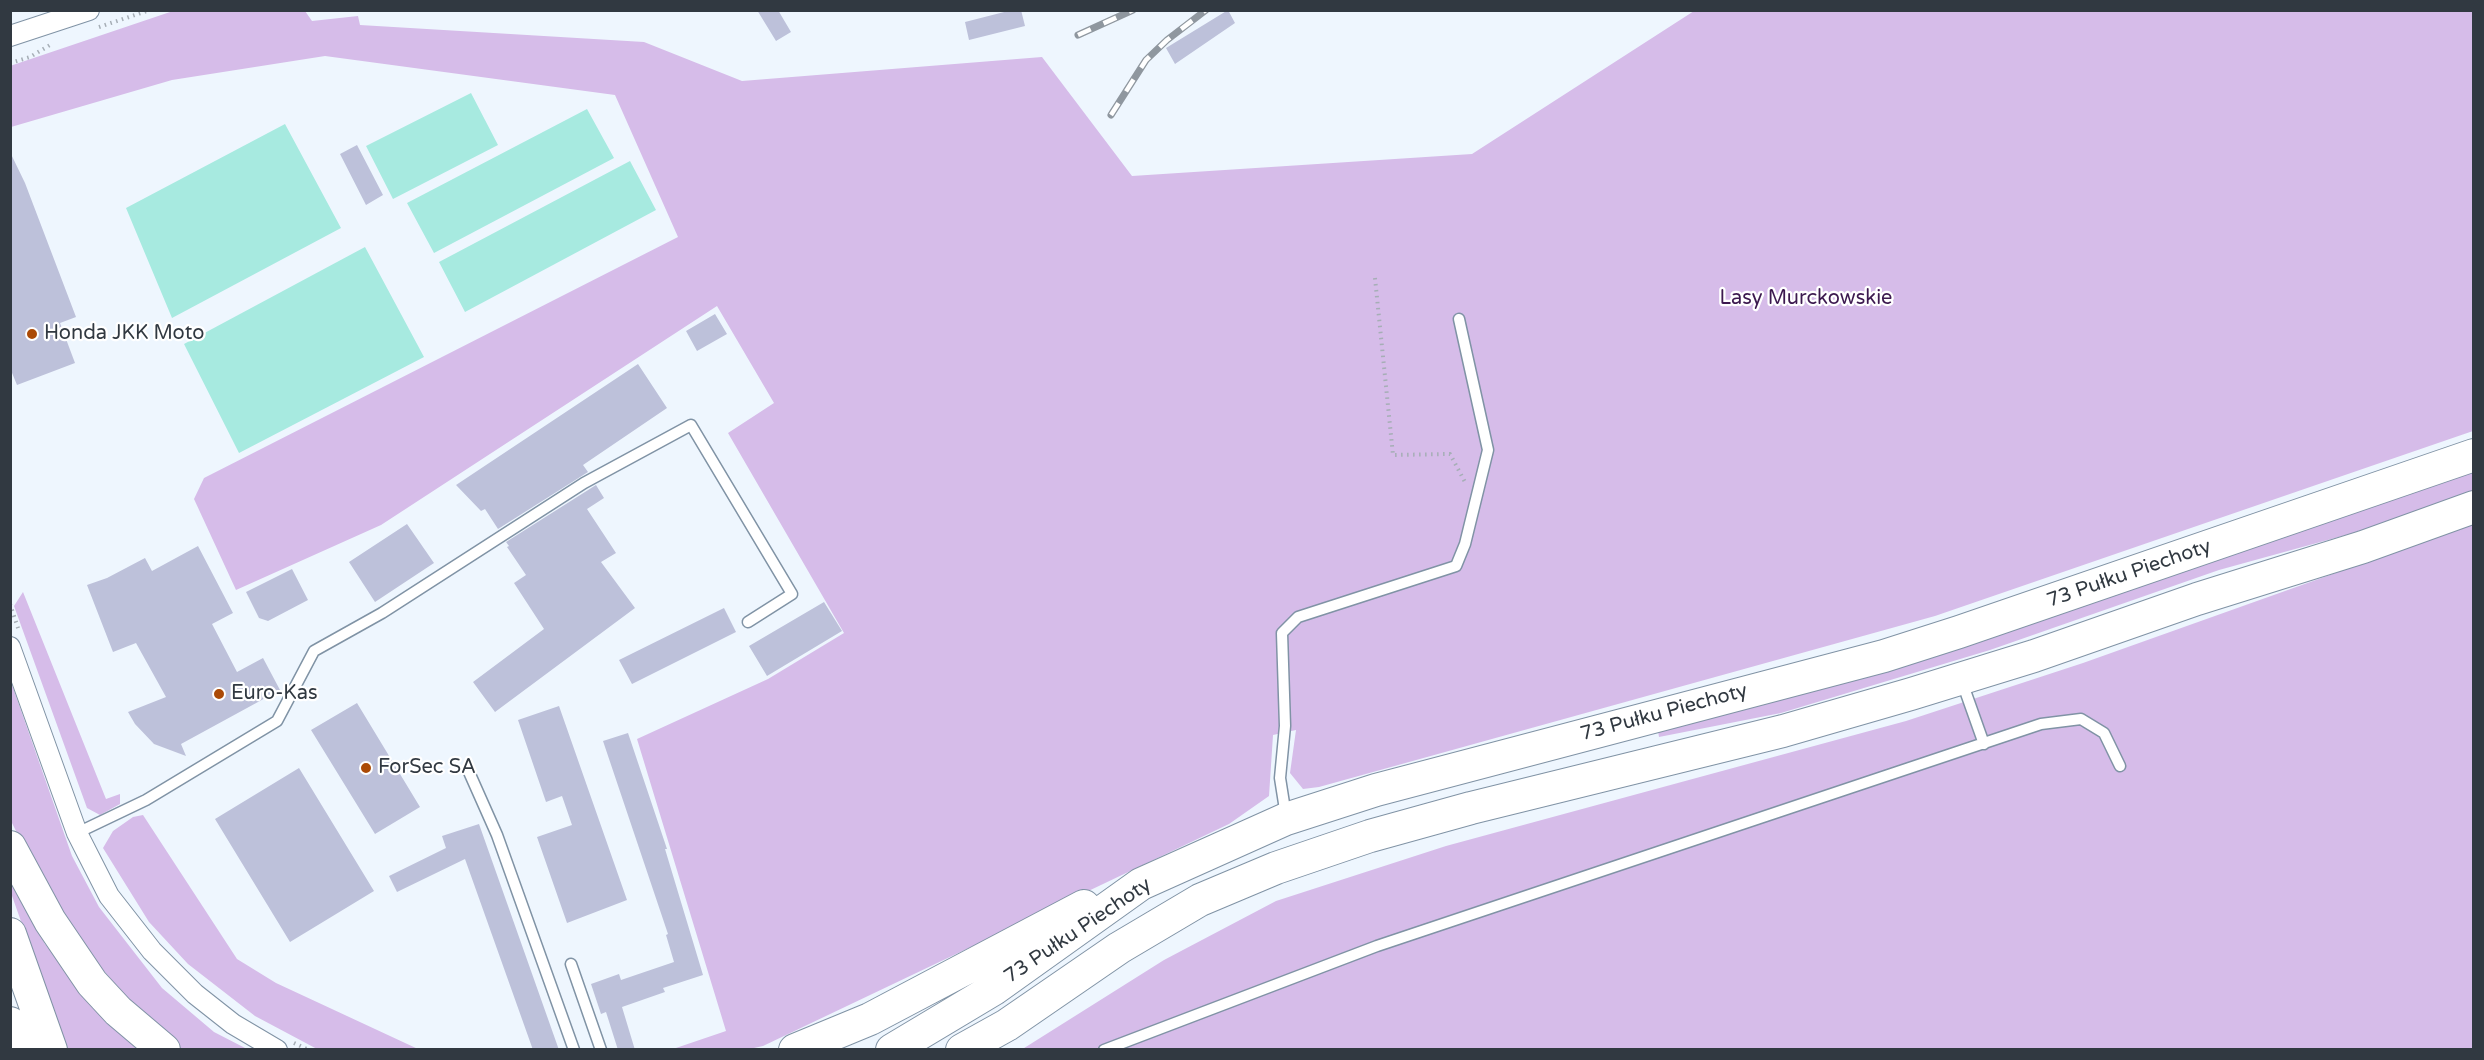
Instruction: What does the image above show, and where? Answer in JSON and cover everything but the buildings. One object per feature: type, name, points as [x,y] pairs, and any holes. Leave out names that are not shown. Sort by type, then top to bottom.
[{"type":"main road","name":"73 Pułku Piechoty","points":[[892,1050],[994,989],[1141,884],[1286,819],[1376,790],[1894,652],[1959,632],[2474,455]]},
{"type":"main road","name":"73 Pułku Piechoty","points":[[962,1050],[1007,1025],[1119,948],[1200,900],[1276,868],[1370,836],[1471,807],[1783,731],[1960,678],[2362,547],[2474,507]]},
{"type":"main road","points":[[10,848],[50,921],[92,983],[118,1011],[164,1050]]},
{"type":"main road","points":[[795,1050],[870,1019],[1071,911],[1141,884]]},
{"type":"main road","points":[[10,934],[51,1050]]},
{"type":"main road","points":[[10,978],[41,1050]]},
{"type":"main road","points":[[10,1023],[20,1050]]},
{"type":"main road","points":[[975,1050],[1007,1025]]},
{"type":"street","points":[[10,36],[89,10]]},
{"type":"street","points":[[16,641],[77,833],[109,896],[173,974],[233,1024],[283,1045]]},
{"type":"lane","points":[[1286,819],[1280,778],[1286,726],[1282,633],[1298,617],[1456,566],[1465,544],[1488,450],[1459,319]]},
{"type":"lane","points":[[77,833],[146,800],[277,721],[314,651],[382,613],[584,483],[690,425],[792,594],[748,621]]},
{"type":"lane","points":[[1960,678],[1984,744]]},
{"type":"lane","points":[[1104,1050],[1377,946],[2041,724],[2081,719],[2104,733],[2120,766]]},
{"type":"lane","points":[[469,772],[497,835],[574,1050]]},
{"type":"lane","points":[[571,964],[601,1050]]},
{"type":"path","points":[[1375,278],[1393,455],[1450,454],[1475,501]]},
{"type":"path","points":[[10,604],[16,641]]},
{"type":"path","points":[[283,1045],[309,1050]]},
{"type":"green space","name":"Lasy Murckowskie","points":[[176,10],[305,11],[312,21],[358,16],[360,25],[644,42],[742,81],[1042,57],[1132,176],[1472,154],[1694,11],[2473,11],[2473,431],[1935,616],[1319,787],[1303,789],[1290,773],[1296,730],[1273,735],[1269,796],[1229,824],[763,1046],[745,1050],[673,1049],[726,1031],[637,739],[768,679],[844,633],[728,433],[774,403],[717,306],[381,525],[236,590],[194,499],[204,478],[678,237],[615,95],[325,56],[172,80],[11,127],[10,66]]},
{"type":"green space","points":[[2473,470],[2473,492],[2393,522],[2219,570],[1990,650],[1781,713],[1659,737],[1658,731]]},
{"type":"green space","points":[[2473,524],[2473,1049],[1021,1050],[1164,960],[1276,901],[1446,846],[1906,721],[2083,663]]},
{"type":"green space","points":[[23,592],[106,799],[120,794],[120,804],[100,815],[87,808],[14,606]]},
{"type":"green space","points":[[10,679],[72,856],[99,907],[162,988],[214,1032],[247,1049],[181,1049],[150,1024],[83,947],[42,883],[11,821]]},
{"type":"green space","points":[[143,815],[237,959],[276,983],[418,1049],[317,1049],[255,1016],[188,964],[149,922],[103,848],[113,831],[133,817]]},
{"type":"green space","points":[[10,877],[45,944],[105,1019],[137,1049],[66,1049],[11,893]]},
{"type":"shaded area","points":[[471,93],[498,145],[393,199],[366,146]]},
{"type":"shaded area","points":[[587,109],[614,158],[434,253],[407,203]]},
{"type":"shaded area","points":[[285,124],[341,228],[172,318],[126,208]]},
{"type":"shaded area","points":[[630,161],[656,210],[465,312],[439,262]]},
{"type":"shaded area","points":[[365,247],[424,357],[239,453],[184,344]]},
{"type":"railway","points":[[1078,35],[1133,10]]},
{"type":"railway","points":[[1111,115],[1146,60],[1167,40],[1206,10]]},
{"type":"place","name":"Honda JKK Moto","points":[[32,334]]},
{"type":"place","name":"Euro-Kas","points":[[219,694]]},
{"type":"place","name":"ForSec SA","points":[[366,768]]}]
